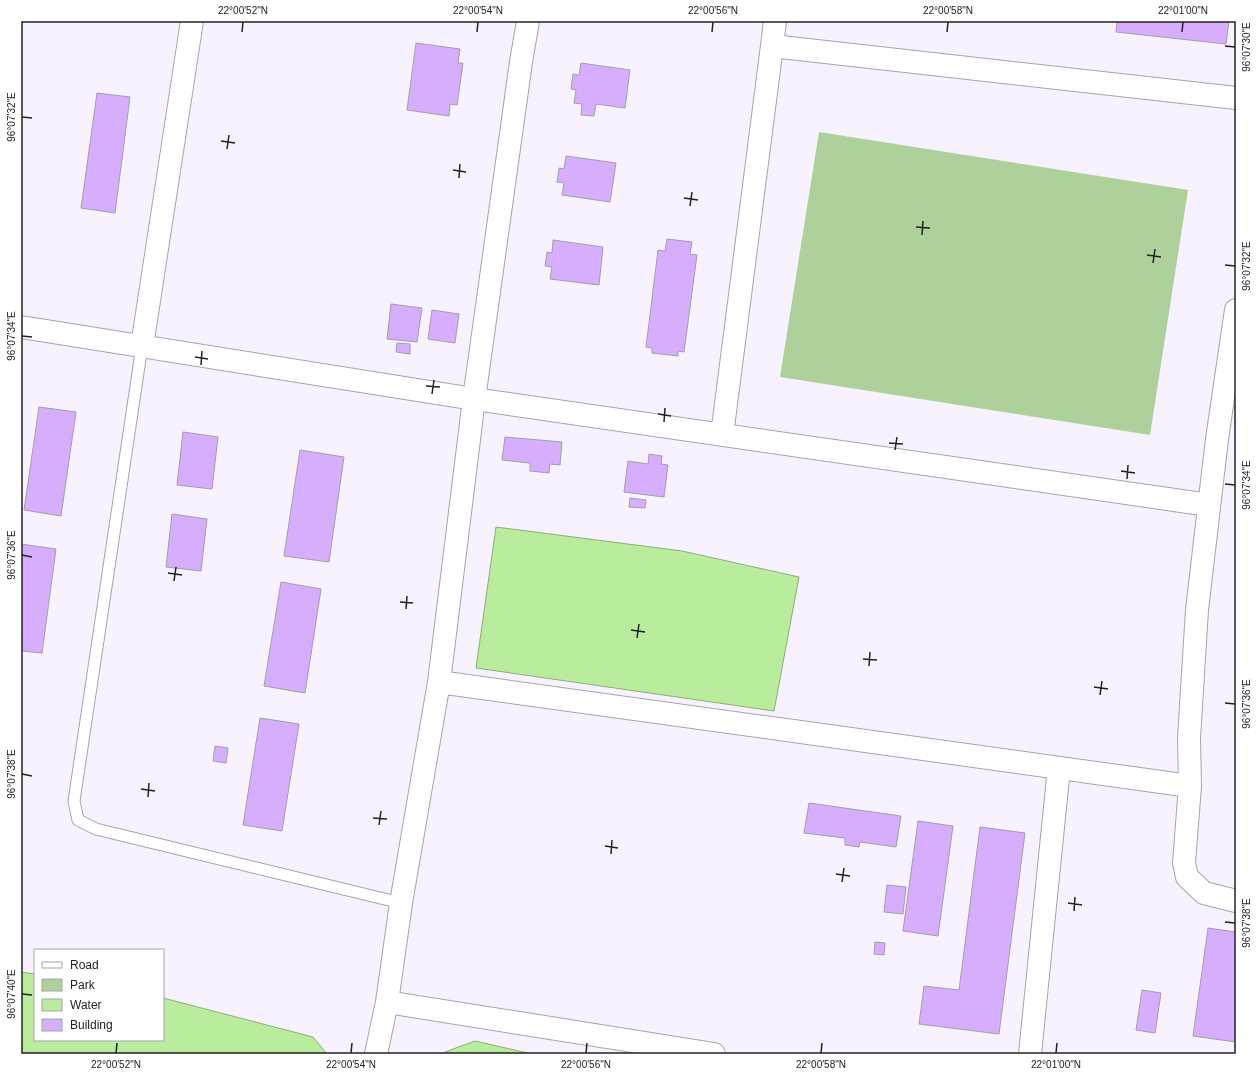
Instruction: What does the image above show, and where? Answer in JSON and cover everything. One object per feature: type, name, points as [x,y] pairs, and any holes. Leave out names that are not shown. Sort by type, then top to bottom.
[{"type":"street","points":[[142,346],[192,21]]},
{"type":"street","points":[[376,1054],[387,1002],[400,902],[439,682],[474,399],[528,21]]},
{"type":"street","points":[[722,435],[775,21]]},
{"type":"street","points":[[772,46],[1236,98]]},
{"type":"street","points":[[1236,310],[1226,440],[1209,505],[1197,610],[1189,738],[1190,786],[1184,863],[1187,877],[1204,893],[1236,901]]},
{"type":"street","points":[[21,327],[474,399],[1209,505]]},
{"type":"street","points":[[439,682],[1190,786]]},
{"type":"street","points":[[1030,1054],[1059,768]]},
{"type":"street","points":[[387,1002],[714,1054]]},
{"type":"lane","points":[[142,346],[74,801],[78,820],[96,829],[400,902]]},
{"type":"green space","points":[[819,132],[1188,190],[1150,435],[780,377]]},
{"type":"water","points":[[496,527],[682,551],[799,577],[774,711],[476,668]]},
{"type":"water","points":[[21,972],[34,974],[34,1041],[164,1041],[164,998],[313,1037],[327,1054],[21,1054]]},
{"type":"water","points":[[475,1041],[532,1054],[445,1054],[445,1052]]},
{"type":"building","points":[[1117,21],[1229,21],[1226,44],[1116,32]]},
{"type":"building","points":[[416,43],[460,49],[458,63],[463,63],[457,105],[450,104],[449,116],[407,110]]},
{"type":"building","points":[[581,63],[630,70],[625,108],[596,104],[594,116],[581,115],[582,104],[574,103],[576,90],[571,89],[573,74],[579,75]]},
{"type":"building","points":[[97,93],[130,97],[115,213],[81,208]]},
{"type":"building","points":[[566,156],[616,163],[610,202],[562,195],[564,183],[557,182],[559,168],[564,169]]},
{"type":"building","points":[[667,239],[692,242],[690,254],[697,255],[684,352],[678,351],[678,356],[652,353],[652,348],[646,347],[658,250],[665,251]]},
{"type":"building","points":[[553,240],[603,247],[599,285],[550,279],[552,267],[545,266],[547,252],[552,253]]},
{"type":"building","points":[[391,304],[422,308],[417,342],[387,339]]},
{"type":"building","points":[[432,310],[459,314],[455,343],[428,339]]},
{"type":"building","points":[[397,343],[410,344],[410,354],[396,352]]},
{"type":"building","points":[[39,407],[76,412],[61,516],[24,510]]},
{"type":"building","points":[[183,432],[218,437],[212,489],[177,485]]},
{"type":"building","points":[[505,437],[562,442],[560,465],[550,464],[549,473],[530,471],[530,463],[502,460]]},
{"type":"building","points":[[300,450],[344,457],[329,562],[284,556]]},
{"type":"building","points":[[649,454],[662,456],[661,464],[668,465],[664,497],[624,492],[628,461],[648,464]]},
{"type":"building","points":[[630,498],[646,500],[645,508],[629,507]]},
{"type":"building","points":[[172,514],[207,519],[201,571],[166,567]]},
{"type":"building","points":[[21,544],[56,549],[42,653],[21,651]]},
{"type":"building","points":[[281,582],[321,589],[305,693],[264,686]]},
{"type":"building","points":[[260,718],[299,724],[282,831],[243,825]]},
{"type":"building","points":[[215,746],[228,748],[226,763],[213,761]]},
{"type":"building","points":[[809,803],[901,816],[896,847],[860,842],[859,847],[845,845],[845,838],[804,833]]},
{"type":"building","points":[[918,821],[953,826],[938,936],[903,931]]},
{"type":"building","points":[[980,827],[1025,833],[999,1034],[919,1024],[924,986],[959,990]]},
{"type":"building","points":[[887,885],[906,887],[903,914],[884,912]]},
{"type":"building","points":[[1208,928],[1236,932],[1236,1042],[1193,1036]]},
{"type":"building","points":[[875,942],[885,943],[884,955],[874,954]]},
{"type":"building","points":[[1142,990],[1161,993],[1155,1033],[1136,1030]]}]
